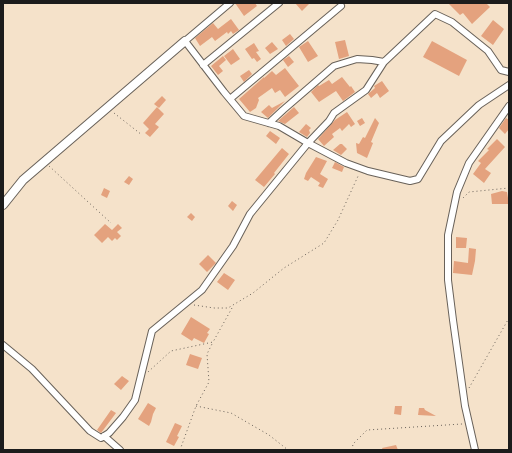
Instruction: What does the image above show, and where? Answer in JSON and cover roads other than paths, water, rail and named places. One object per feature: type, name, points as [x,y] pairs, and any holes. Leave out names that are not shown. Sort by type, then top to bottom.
[{"type":"street","points":[[3,205],[23,180],[230,3]]},
{"type":"street","points":[[203,65],[279,3]]},
{"type":"street","points":[[230,99],[342,6]]},
{"type":"street","points":[[3,345],[32,369],[90,432],[101,438],[123,418],[135,400],[152,331],[202,290],[233,246],[250,214],[308,143],[329,121],[334,113],[366,90],[384,62],[435,14],[452,22],[488,51],[501,70],[509,72]]},
{"type":"street","points":[[184,41],[244,116],[279,126],[346,163],[361,169],[410,180],[418,179],[441,141],[479,105],[509,85]]},
{"type":"street","points":[[269,123],[334,66],[357,59],[384,62]]},
{"type":"street","points":[[475,450],[468,424],[448,280],[448,235],[457,192],[469,163],[509,106]]},
{"type":"street","points":[[104,436],[120,450]]}]
